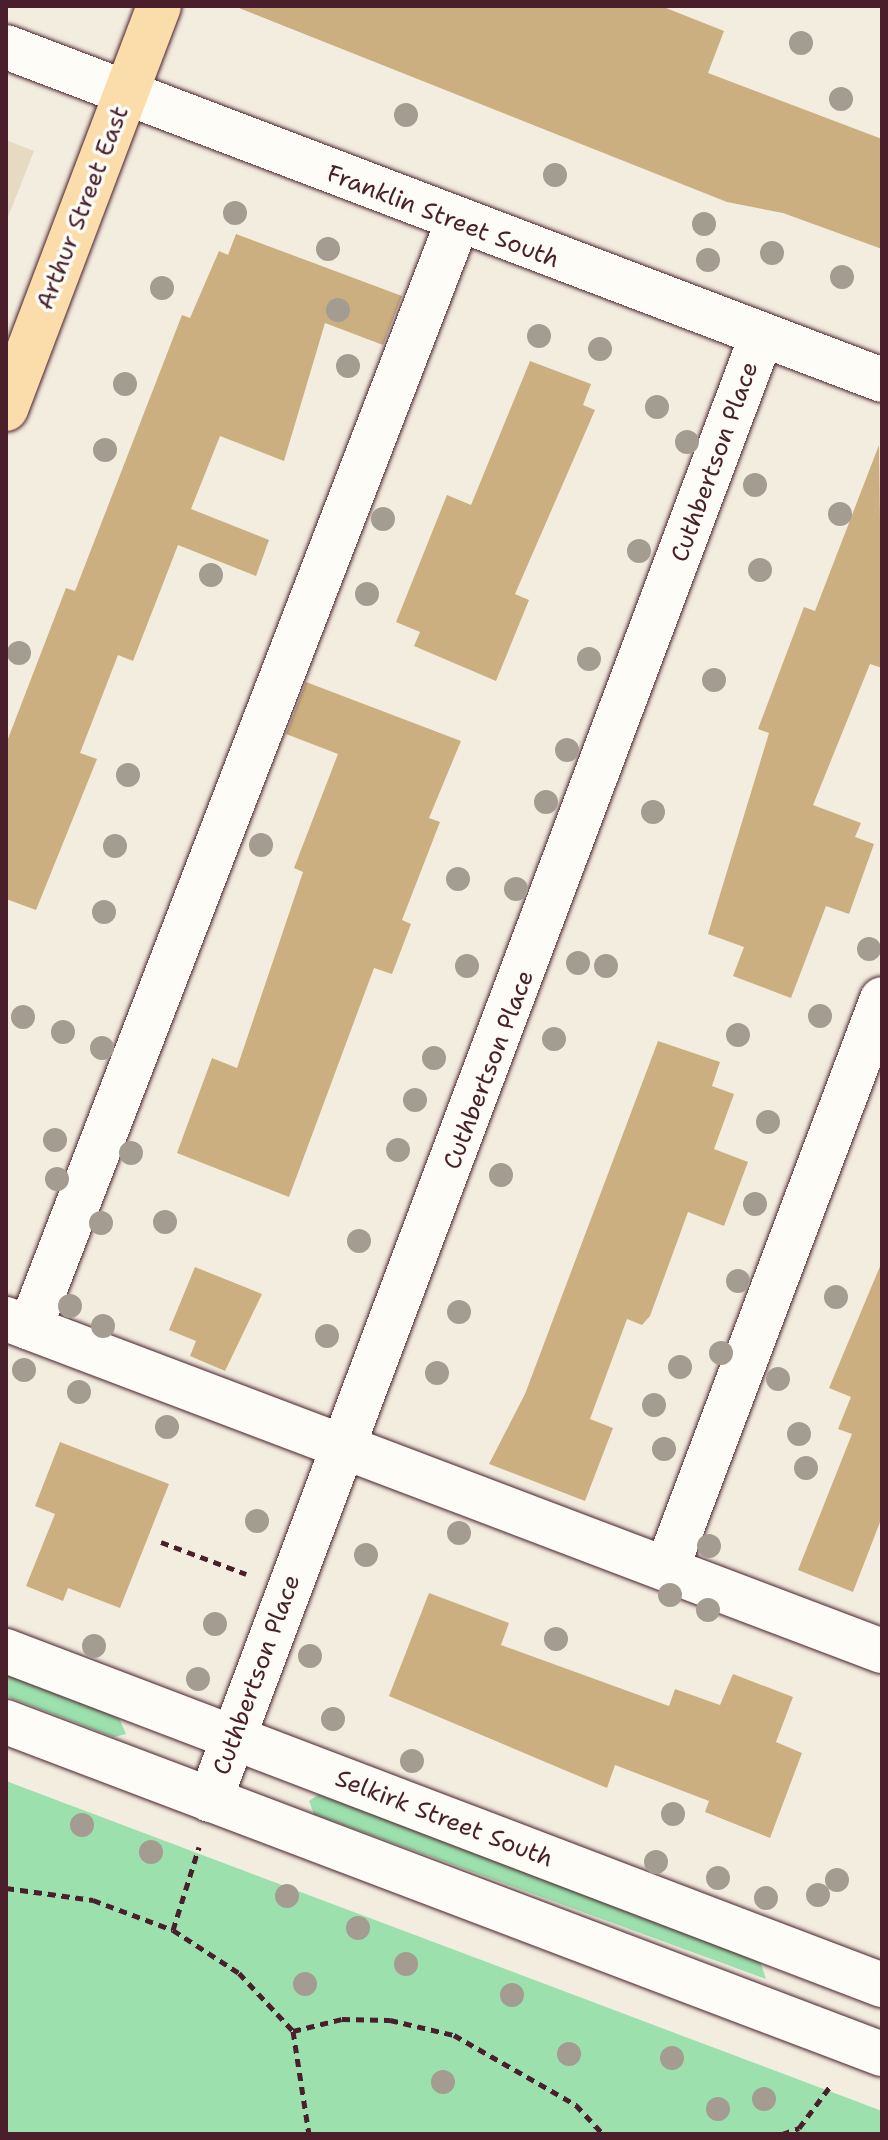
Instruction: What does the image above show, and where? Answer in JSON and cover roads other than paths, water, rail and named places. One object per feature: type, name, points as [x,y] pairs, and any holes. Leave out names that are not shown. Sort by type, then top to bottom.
[{"type":"main road","name":"Arthur Street East","points":[[6,409],[159,6]]},
{"type":"street","name":"Franklin Street South","points":[[6,47],[457,223],[882,380]]},
{"type":"street","points":[[457,223],[18,1323],[882,1651]]},
{"type":"street","name":"Cuthbertson Place","points":[[210,1800],[761,337]]},
{"type":"street","points":[[667,1568],[882,999]]},
{"type":"street","name":"Selkirk Street South","points":[[6,1651],[882,1985]]},
{"type":"street","points":[[6,1722],[872,2050],[882,1994]]}]
